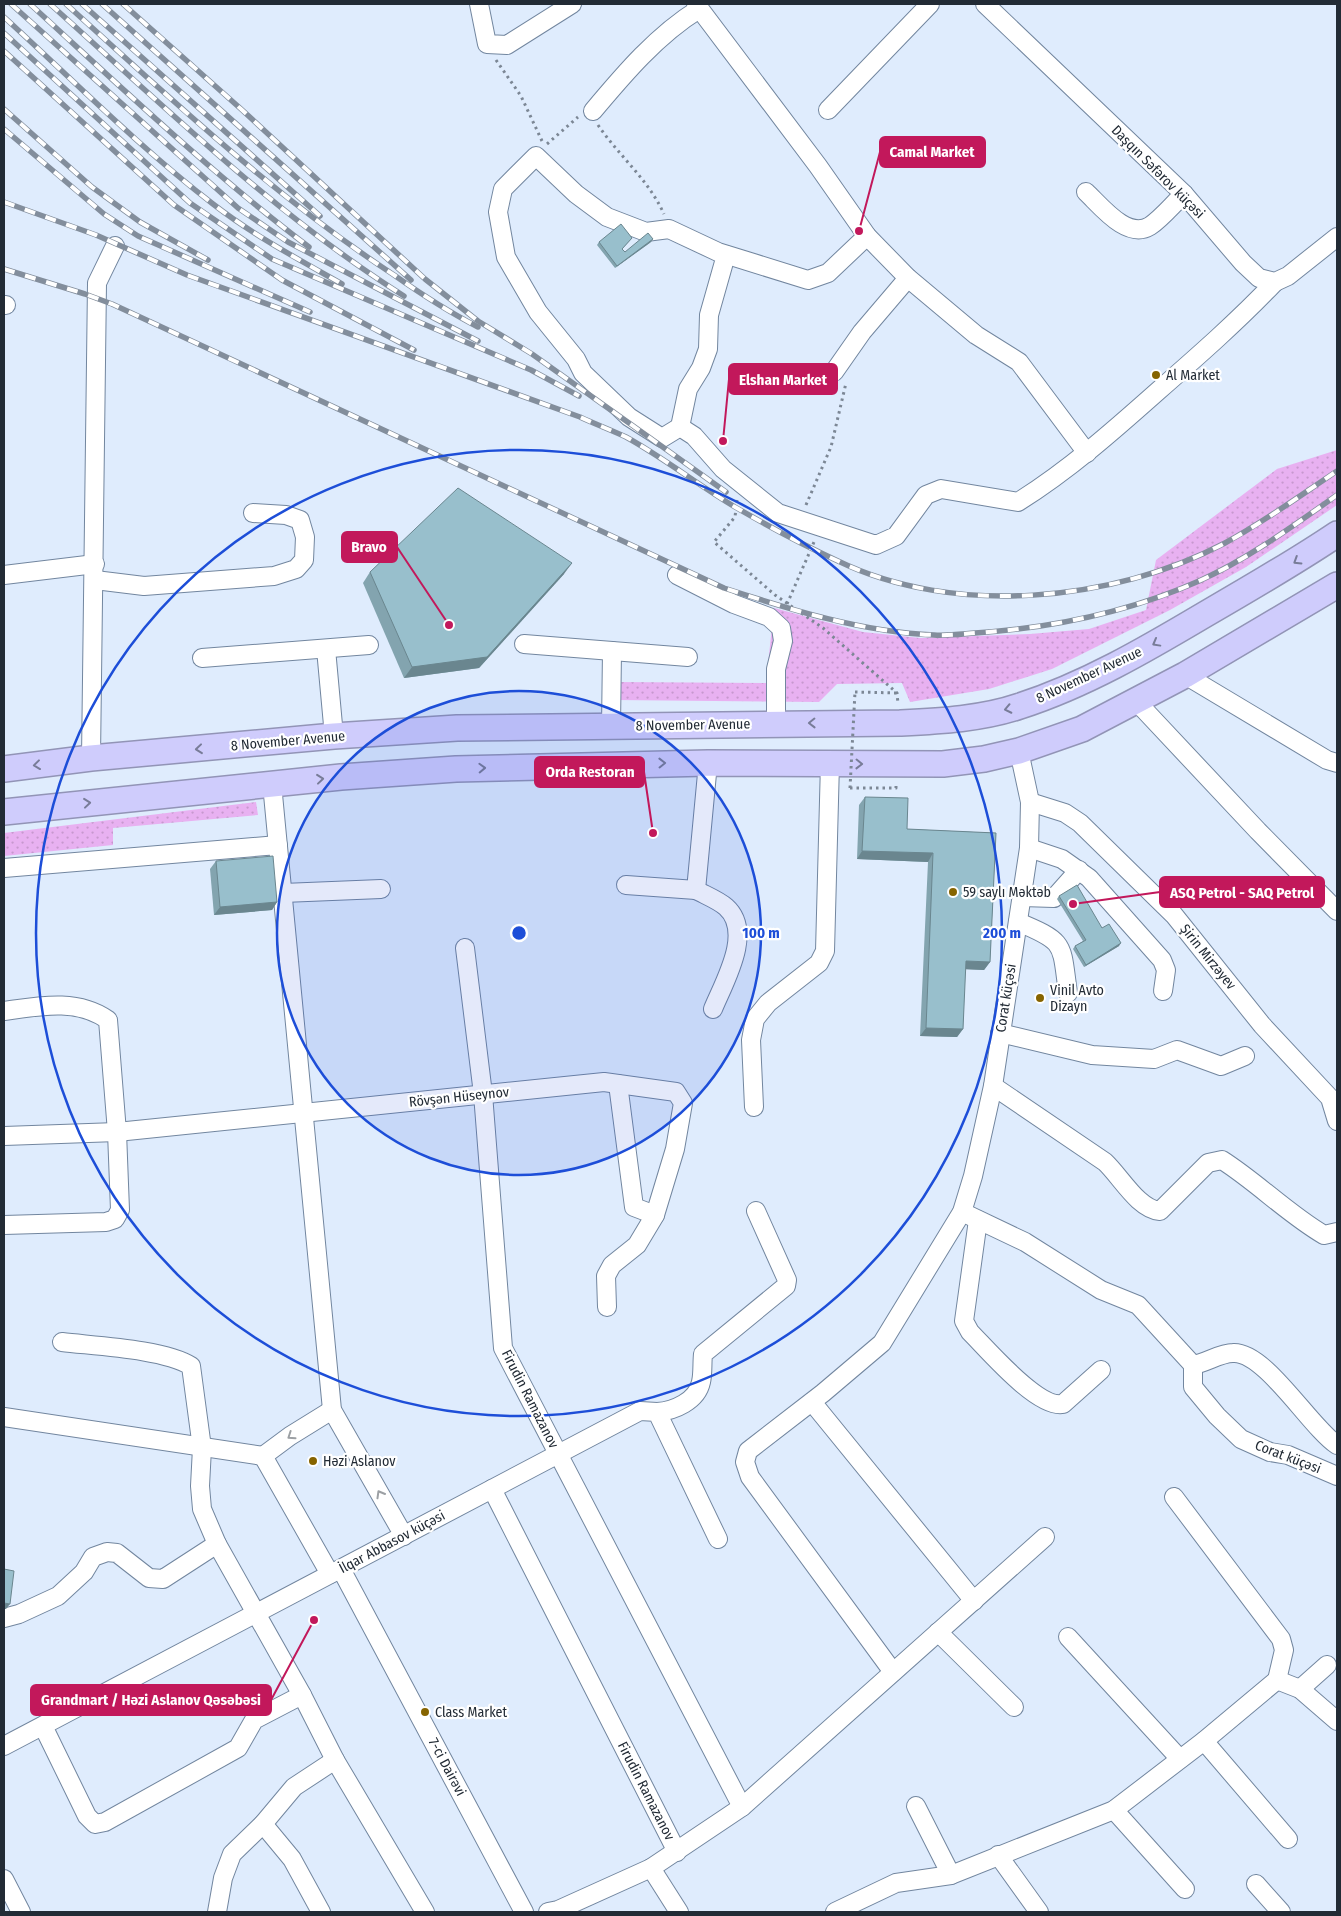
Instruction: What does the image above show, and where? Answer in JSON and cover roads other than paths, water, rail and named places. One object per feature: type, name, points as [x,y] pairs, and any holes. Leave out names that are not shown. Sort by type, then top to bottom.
[{"type":"highway","name":"8 November Avenue","points":[[4,769],[91,758],[334,736],[456,728],[945,721],[984,715],[1019,707],[1068,688],[1158,642],[1296,562],[1337,534]]},
{"type":"highway","points":[[4,812],[272,784],[456,769],[708,763],[943,764],[1019,751],[1082,729],[1185,675],[1335,589]]},
{"type":"highway","points":[[268,742],[272,784]]},
{"type":"street","points":[[479,4],[487,44],[507,45],[572,4]]},
{"type":"street","points":[[828,110],[930,4]]},
{"type":"street","name":"Daşqın Səfərov küçəsi","points":[[984,4],[1184,194],[1243,263],[1260,278],[1275,282]]},
{"type":"street","points":[[593,111],[634,64],[697,6],[818,166],[867,236],[908,278],[976,334],[1019,362],[1087,453]]},
{"type":"street","points":[[726,255],[709,315],[708,349],[701,368],[688,389],[680,427],[662,438],[629,417],[583,373],[576,359],[538,312],[506,257],[498,212],[503,189],[536,156],[576,194],[607,217],[646,232],[669,229],[726,255],[808,280],[828,272],[867,236]]},
{"type":"street","points":[[1086,192],[1120,223],[1133,230],[1149,226],[1184,194]]},
{"type":"street","points":[[680,427],[694,436],[723,469],[778,513],[876,545],[896,536],[926,495],[941,489],[1018,502],[1049,482],[1087,453],[1240,318],[1275,282],[1304,265],[1337,237]]},
{"type":"street","points":[[91,758],[98,283],[115,246]]},
{"type":"street","points":[[834,372],[862,332],[908,278]]},
{"type":"street","points":[[4,575],[95,572],[144,586],[274,576],[296,569],[304,560],[305,537],[300,520],[286,515],[253,513]]},
{"type":"street","points":[[677,575],[734,604],[769,617],[781,628],[783,641],[776,669],[776,724]]},
{"type":"street","points":[[524,644],[688,656]]},
{"type":"street","points":[[202,658],[369,645]]},
{"type":"street","points":[[326,649],[334,736]]},
{"type":"street","points":[[610,726],[612,651]]},
{"type":"street","points":[[1185,675],[1327,760],[1337,763]]},
{"type":"street","points":[[1136,702],[1337,911]]},
{"type":"street","name":"Corat küçəsi","points":[[893,1672],[750,1477],[745,1462],[748,1451],[812,1402],[882,1343],[938,1254],[970,1216],[973,1176],[994,1086],[1000,1033],[1029,848],[1030,802],[1019,751]]},
{"type":"street","points":[[696,890],[708,763]]},
{"type":"street","points":[[754,1107],[751,1040],[755,1019],[768,1003],[819,963],[825,951],[830,764]]},
{"type":"street","points":[[272,784],[332,1410],[404,1536]]},
{"type":"street","name":"Şirin Mirzəyev","points":[[1030,802],[1066,813],[1080,823],[1174,914],[1262,1025],[1334,1094],[1337,1121]]},
{"type":"street","points":[[4,868],[278,845]]},
{"type":"street","points":[[1029,848],[1062,859],[1089,878],[1162,960],[1166,970],[1163,990]]},
{"type":"street","points":[[1022,897],[1054,898],[1079,870]]},
{"type":"street","points":[[626,885],[696,890],[727,908],[739,931],[737,948],[713,1009]]},
{"type":"street","points":[[283,893],[380,889]]},
{"type":"street","points":[[1018,922],[1048,934],[1062,948],[1068,993]]},
{"type":"street","name":"Firudin Ramazanov","points":[[465,948],[484,1094],[503,1348],[742,1807]]},
{"type":"street","points":[[4,1011],[57,1004],[96,1012],[108,1020],[117,1132],[120,1210],[116,1218],[106,1222],[4,1225]]},
{"type":"street","points":[[1000,1033],[1092,1055],[1154,1059],[1177,1050],[1221,1066],[1245,1056]]},
{"type":"street","name":"Rövşən Hüseynov","points":[[4,1136],[117,1132],[604,1082],[676,1092],[683,1103],[675,1149],[655,1215],[637,1245],[612,1264],[606,1276],[607,1307]]},
{"type":"street","points":[[618,1084],[634,1207],[655,1215]]},
{"type":"street","points":[[994,1086],[1105,1162],[1120,1176],[1134,1197],[1150,1210],[1160,1211],[1208,1163],[1222,1160],[1247,1176],[1306,1225],[1324,1235],[1337,1232]]},
{"type":"street","name":"İlqar Abbasov küçəsi","points":[[4,1746],[640,1411],[666,1411],[683,1405],[696,1394],[701,1383],[703,1354],[786,1286],[787,1280],[756,1211]]},
{"type":"street","points":[[1101,1370],[1063,1404],[1056,1406],[1035,1395],[970,1332],[964,1321],[970,1216],[1025,1242],[1101,1290],[1138,1305],[1193,1365],[1203,1364],[1233,1352],[1249,1356],[1274,1377],[1326,1438],[1337,1445]]},
{"type":"street","points":[[62,1342],[149,1354],[184,1362],[191,1366],[202,1448],[200,1486],[202,1509],[217,1544],[302,1695],[335,1760],[425,1912]]},
{"type":"street","name":"Corat küçəsi","points":[[1193,1365],[1193,1387],[1217,1416],[1241,1438],[1270,1452],[1288,1454],[1337,1476]]},
{"type":"street","points":[[812,1402],[974,1601]]},
{"type":"street","points":[[4,1417],[263,1456],[290,1436],[332,1410]]},
{"type":"street","points":[[657,1412],[718,1540]]},
{"type":"street","name":"7-ci Dairəvi","points":[[263,1456],[336,1572],[524,1912]]},
{"type":"street","name":"Firudin Ramazanov","points":[[492,1489],[677,1852]]},
{"type":"street","points":[[835,1912],[896,1883],[951,1876],[998,1855],[1114,1810],[1277,1680],[1284,1650],[1281,1639],[1174,1497]]},
{"type":"street","points":[[548,1912],[558,1910],[651,1868],[742,1807],[1046,1537]]},
{"type":"street","points":[[4,1618],[19,1614],[58,1596],[84,1572],[93,1558],[107,1552],[117,1553],[150,1578],[163,1580],[217,1544]]},
{"type":"street","points":[[938,1632],[1014,1707]]},
{"type":"street","points":[[1068,1637],[1180,1759]]},
{"type":"street","points":[[1300,1689],[1326,1665]]},
{"type":"street","points":[[1277,1680],[1300,1689],[1337,1721]]},
{"type":"street","points":[[43,1726],[87,1816],[95,1824],[105,1822],[238,1748],[254,1720],[302,1695]]},
{"type":"street","points":[[1204,1740],[1288,1840]]},
{"type":"street","points":[[216,1912],[222,1878],[232,1854],[262,1824],[294,1787],[335,1760]]},
{"type":"street","points":[[916,1806],[951,1876]]},
{"type":"street","points":[[1114,1810],[1185,1889]]},
{"type":"street","points":[[262,1824],[292,1859],[321,1912]]},
{"type":"street","points":[[998,1855],[1039,1912]]},
{"type":"street","points":[[651,1868],[679,1912]]},
{"type":"street","points":[[4,1879],[21,1912]]},
{"type":"street","points":[[1256,1884],[1281,1912]]},
{"type":"railway","points":[[11,4],[238,208],[288,242],[478,341]]},
{"type":"railway","points":[[30,4],[201,159],[309,247]]},
{"type":"railway","points":[[50,4],[178,120],[265,194],[356,264],[404,296]]},
{"type":"railway","points":[[66,4],[225,146],[307,213],[414,289],[478,327]]},
{"type":"railway","points":[[82,4],[320,216]]},
{"type":"railway","points":[[102,4],[411,280]]},
{"type":"railway","points":[[123,4],[241,109],[425,279],[478,321],[532,354],[726,492]]},
{"type":"railway","points":[[4,17],[159,160],[213,204],[292,256],[342,284]]},
{"type":"railway","points":[[4,33],[190,203],[272,259],[531,370],[579,396]]},
{"type":"railway","points":[[4,51],[174,205],[282,280],[414,350]]},
{"type":"railway","points":[[4,109],[92,187],[140,222],[208,260]]},
{"type":"railway","points":[[4,129],[104,214],[138,236],[310,312]]},
{"type":"railway","points":[[4,202],[96,235],[187,275],[580,417],[626,437],[735,507],[838,561],[883,579],[932,590],[982,595],[1033,595],[1084,589],[1134,579],[1181,563],[1225,543],[1337,471]]},
{"type":"railway","points":[[4,269],[112,304],[724,588],[801,612],[854,625],[907,633],[944,635],[1004,631],[1061,623],[1118,610],[1172,592],[1235,563],[1337,495]]},
{"type":"place","name":"Camal Market","points":[[859,231]]},
{"type":"place","name":"Al Market","points":[[1156,375]]},
{"type":"place","name":"Elshan Market","points":[[723,441]]},
{"type":"place","name":"Bravo","points":[[449,625]]},
{"type":"place","name":"Orda Restoran","points":[[653,833]]},
{"type":"place","name":"59 saylı Məktəb","points":[[953,892]]},
{"type":"place","name":"ASQ Petrol - SAQ Petrol","points":[[1073,904]]},
{"type":"place","name":"Vinil Avto Dizayn","points":[[1040,998]]},
{"type":"place","name":"Həzi Aslanov","points":[[313,1461]]},
{"type":"place","name":"Grandmart / Həzi Aslanov Qəsəbəsi","points":[[314,1620]]},
{"type":"place","name":"Class Market","points":[[425,1712]]}]
